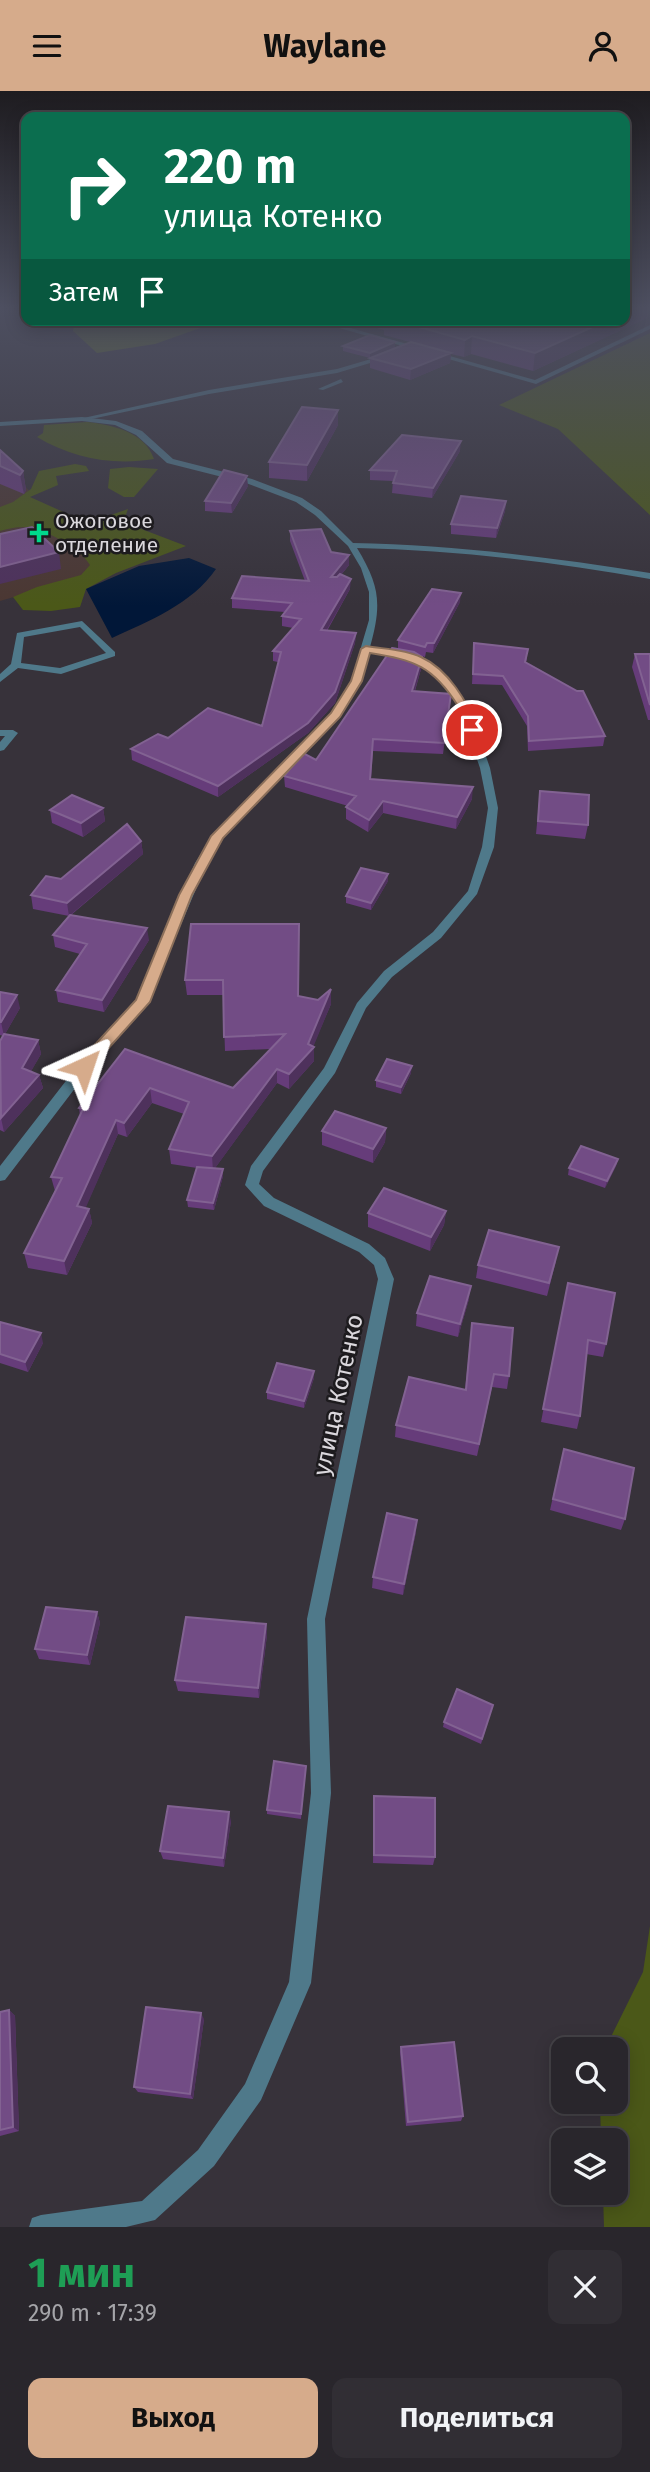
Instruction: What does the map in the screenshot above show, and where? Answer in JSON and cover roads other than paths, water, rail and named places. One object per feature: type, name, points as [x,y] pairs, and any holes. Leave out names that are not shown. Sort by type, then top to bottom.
[{"type":"street","points":[[0,424],[82,419],[141,407]]},
{"type":"street","points":[[0,1177],[84,1067],[143,1002],[185,895],[218,836],[336,714],[356,681],[373,620],[373,592],[365,568],[351,545],[318,513],[299,500],[249,481],[170,461],[139,433],[129,428],[82,419]]},
{"type":"street","points":[[351,545],[418,546],[494,553],[650,576]]},
{"type":"street","points":[[0,679],[16,665],[20,635],[82,624],[113,654],[61,671],[16,665]]},
{"type":"street","name":"улица Котенко","points":[[41,2227],[147,2212],[206,2158],[253,2092],[300,1983],[321,1793],[316,1619],[386,1279],[380,1262],[364,1248],[269,1202],[252,1185],[256,1170],[330,1070],[361,1006],[388,974],[436,935],[473,893],[488,847],[493,808],[485,768],[464,707],[449,685],[417,659],[366,649]]},
{"type":"street","points":[[0,733],[13,733],[0,748]]},
{"type":"water","points":[[189,558],[216,569],[182,602],[112,638],[86,589],[139,566]]},
{"type":"place","name":"Ожоговое отделение","points":[[39,533]]}]
